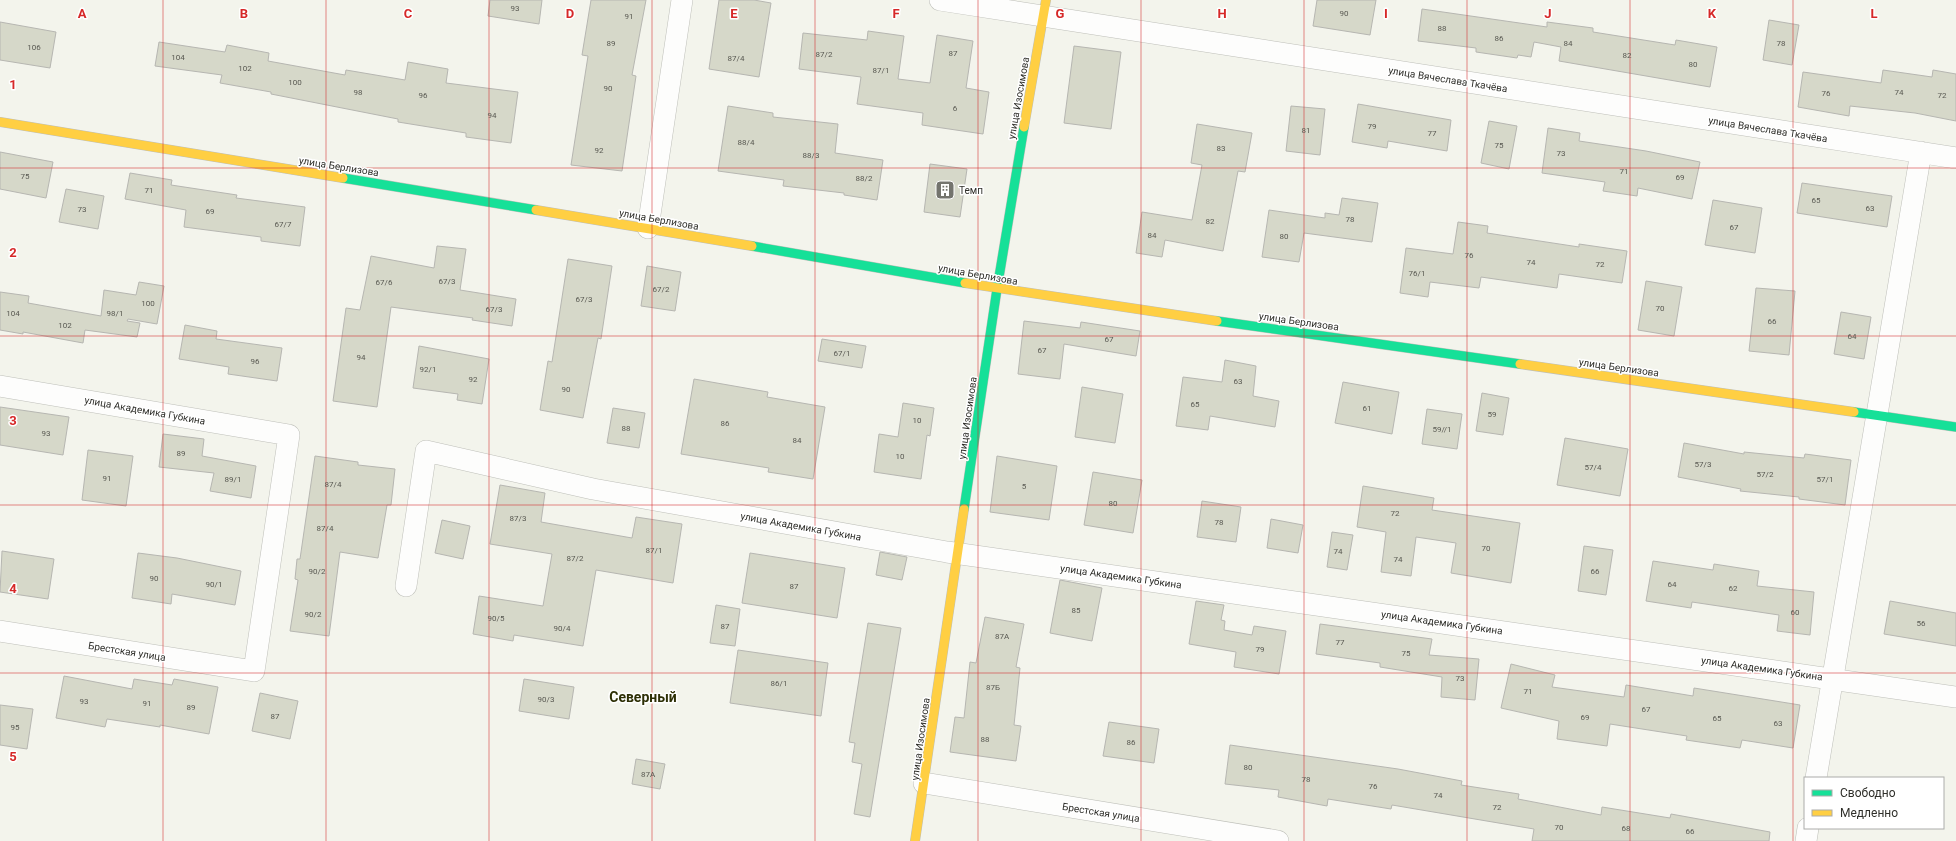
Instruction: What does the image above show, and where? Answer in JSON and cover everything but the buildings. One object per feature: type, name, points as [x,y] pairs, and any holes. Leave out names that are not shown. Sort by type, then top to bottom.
[{"type":"street","points":[[648,228],[682,0]]},
{"type":"street","name":"улица Вячеслава Ткачёва","points":[[940,0],[1045,8],[1956,158]]},
{"type":"street","name":"улица Изосимова","points":[[915,841],[997,289],[1045,8]]},
{"type":"street","name":"улица Берлизова","points":[[0,122],[648,228],[997,289],[1956,427]]},
{"type":"street","points":[[1816,777],[1878,415],[1920,152]]},
{"type":"street","name":"улица Академика Губкина","points":[[0,386],[289,434],[254,671]]},
{"type":"street","name":"улица Академика Губкина","points":[[406,586],[426,451],[593,489],[958,553],[1833,678],[1956,697]]},
{"type":"street","name":"Брестская улица","points":[[0,631],[254,671]]},
{"type":"street","name":"Брестская улица","points":[[924,782],[1278,841]]},
{"type":"street","points":[[1806,841],[1808,829]]},
{"type":"traffic: fast","points":[[964,509],[997,289],[1024,127]]},
{"type":"traffic: fast","points":[[343,178],[536,210]]},
{"type":"traffic: fast","points":[[752,246],[965,283]]},
{"type":"traffic: fast","points":[[1217,321],[1520,364]]},
{"type":"traffic: fast","points":[[1854,412],[1956,427]]},
{"type":"traffic: slow","points":[[1024,127],[1046,0]]},
{"type":"traffic: slow","points":[[0,122],[343,178]]},
{"type":"traffic: slow","points":[[536,210],[752,246]]},
{"type":"traffic: slow","points":[[965,283],[1217,321]]},
{"type":"traffic: slow","points":[[1520,364],[1854,412]]},
{"type":"traffic: slow","points":[[915,841],[964,509]]},
{"type":"place","name":"Темп","points":[[945,190]]},
{"type":"district","name":"Северный","points":[[643,697]]}]
